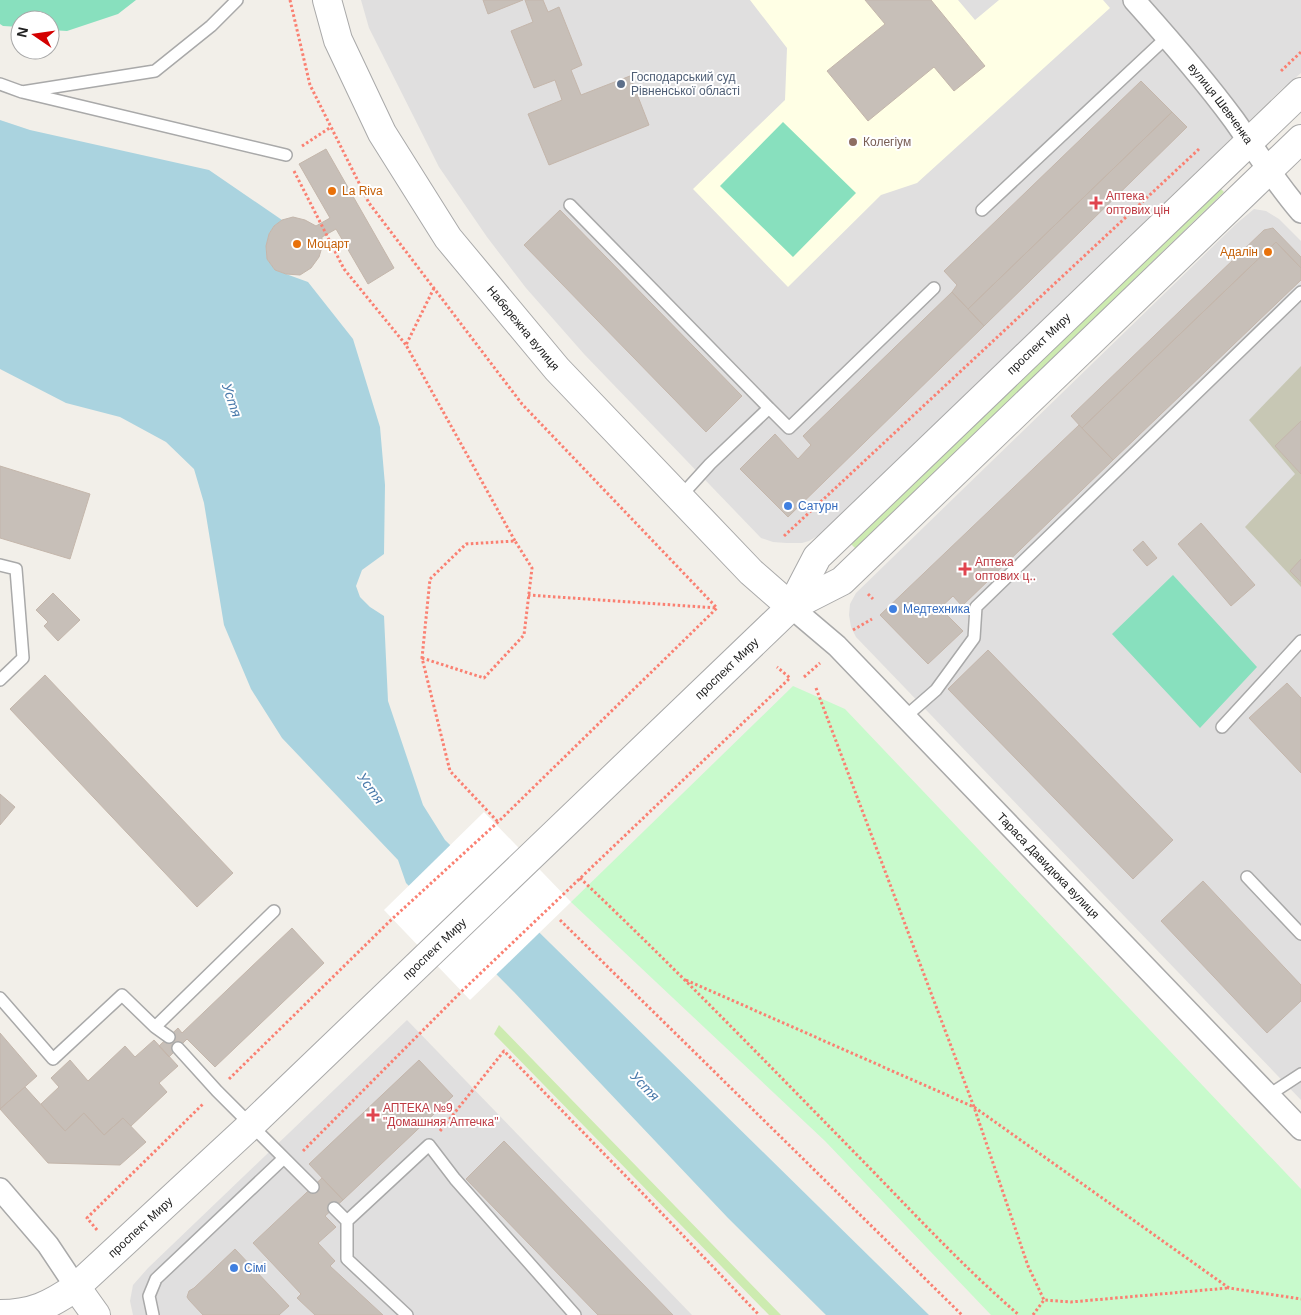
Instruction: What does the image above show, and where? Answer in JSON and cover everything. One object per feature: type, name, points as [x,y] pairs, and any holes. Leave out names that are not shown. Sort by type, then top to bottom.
[{"type":"street","name":"Набережна вулиця","points":[[327,0],[338,40],[382,133],[448,238],[557,369],[751,572],[791,608]]},
{"type":"street","name":"вулиця Шевченка","points":[[1134,0],[1249,141],[1268,170],[1301,212]]},
{"type":"street","name":"проспект Миру","points":[[791,608],[817,557],[1301,92]]},
{"type":"street","name":"проспект Миру","points":[[0,1314],[18,1314],[39,1309],[56,1301],[76,1287],[251,1125],[429,956],[791,608],[842,581],[1301,138]]},
{"type":"street","name":"Тараса Давидюка вулиця","points":[[791,608],[837,646],[1301,1129]]},
{"type":"street","points":[[0,1189],[48,1244],[96,1315]]},
{"type":"lane","points":[[22,92],[155,71],[212,26],[236,0]]},
{"type":"lane","points":[[982,210],[1166,37]]},
{"type":"lane","points":[[0,84],[22,92],[286,156]]},
{"type":"lane","points":[[570,205],[789,428],[934,288]]},
{"type":"lane","points":[[905,717],[936,690],[974,638],[976,607],[1301,292]]},
{"type":"lane","points":[[680,497],[710,464],[769,408]]},
{"type":"lane","points":[[0,565],[16,569],[23,658],[0,680]]},
{"type":"lane","points":[[1222,727],[1301,641]]},
{"type":"lane","points":[[1247,877],[1301,934]]},
{"type":"lane","points":[[155,1027],[274,911]]},
{"type":"lane","points":[[0,998],[54,1059],[122,994],[155,1027],[169,1037]]},
{"type":"lane","points":[[178,1048],[217,1091],[313,1186]]},
{"type":"lane","points":[[1269,1096],[1301,1074]]},
{"type":"lane","points":[[347,1221],[429,1145],[455,1179],[575,1315]]},
{"type":"lane","points":[[153,1315],[150,1296],[156,1279],[287,1161]]},
{"type":"lane","points":[[334,1208],[347,1221],[347,1259],[407,1315]]},
{"type":"path","points":[[290,0],[310,85],[369,203],[522,404],[717,608]]},
{"type":"path","points":[[1280,73],[1301,52]]},
{"type":"path","points":[[331,127],[286,156],[344,269],[406,345],[515,541],[532,568],[524,635],[484,678],[422,658]]},
{"type":"path","points":[[784,536],[1202,147]]},
{"type":"path","points":[[406,345],[434,288]]},
{"type":"path","points":[[498,822],[450,771],[422,658],[430,579],[466,544],[515,541]]},
{"type":"path","points":[[528,595],[717,608]]},
{"type":"path","points":[[98,1230],[87,1218],[392,919],[498,822],[717,608]]},
{"type":"path","points":[[852,630],[872,619]]},
{"type":"path","points":[[804,677],[820,662]]},
{"type":"path","points":[[287,1161],[562,894],[790,678],[777,667]]},
{"type":"path","points":[[816,688],[974,1107],[1028,1266],[1044,1300]]},
{"type":"path","points":[[580,878],[686,980],[916,1215],[1019,1315]]},
{"type":"path","points":[[560,920],[962,1315]]},
{"type":"path","points":[[686,980],[974,1107],[1229,1288]]},
{"type":"path","points":[[429,1145],[504,1051],[759,1315]]},
{"type":"path","points":[[1044,1300],[1071,1302],[1229,1288],[1301,1299]]},
{"type":"path","points":[[1033,1315],[1044,1300]]},
{"type":"shaded area","points":[[361,0],[1301,0],[1301,73],[1282,89],[819,535],[802,543],[773,542],[761,538],[584,354],[526,288],[487,237],[439,167],[369,28]]},
{"type":"shaded area","name":"Колегіум","points":[[750,0],[958,0],[975,20],[999,0],[1103,0],[1110,8],[917,183],[881,195],[788,287],[693,189],[785,100],[787,48]]},
{"type":"shaded area","points":[[1254,209],[1266,211],[1279,219],[1301,241],[1301,1100],[856,637],[851,627],[849,615],[850,604],[856,593],[1236,224]]},
{"type":"shaded area","points":[[1301,366],[1301,587],[1245,527],[1295,474],[1249,420]]},
{"type":"shaded area","points":[[407,1020],[692,1315],[133,1315],[130,1301],[133,1285],[148,1268]]},
{"type":"green space","points":[[0,0],[136,0],[118,14],[67,31],[60,31],[60,10],[10,10],[10,26],[0,24]]},
{"type":"green space","points":[[783,122],[856,193],[793,257],[720,186]]},
{"type":"green space","points":[[1220,188],[1224,192],[856,549],[851,544]]},
{"type":"green space","points":[[1173,575],[1257,667],[1200,728],[1112,634]]},
{"type":"green space","points":[[793,686],[845,709],[1301,1189],[1301,1315],[991,1315],[825,1141],[571,902]]},
{"type":"green space","points":[[499,1025],[781,1315],[769,1315],[494,1034]]},
{"type":"water","name":"Устя","points":[[0,120],[30,130],[209,170],[282,220],[274,226],[269,234],[266,246],[267,259],[275,270],[308,282],[353,339],[380,427],[385,485],[384,554],[362,570],[356,586],[360,597],[370,607],[384,616],[388,701],[423,805],[445,840],[929,1315],[826,1315],[728,1218],[514,992],[406,883],[398,860],[282,738],[251,689],[224,625],[204,503],[194,469],[166,442],[120,417],[66,403],[0,369]]},
{"type":"pier","points":[[484,812],[571,902],[470,1000],[384,910]]},
{"type":"building","points":[[483,0],[523,0],[488,14]]},
{"type":"building","name":"Господарський суд Рівненської області","points":[[525,0],[543,0],[548,12],[559,7],[582,65],[571,70],[581,95],[630,76],[649,125],[549,165],[528,114],[562,100],[555,80],[534,88],[511,31],[533,22]]},
{"type":"building","points":[[865,0],[931,0],[985,66],[954,91],[934,67],[868,121],[827,71],[885,24]]},
{"type":"building","points":[[1141,81],[1172,112],[968,309],[952,292],[957,285],[944,271]]},
{"type":"building","points":[[1172,112],[1187,127],[984,326],[968,309]]},
{"type":"building","name":"La Riva","points":[[326,149],[394,268],[368,284],[336,229],[322,237],[319,257],[311,268],[300,275],[286,274],[275,270],[267,259],[266,246],[269,234],[274,226],[282,220],[293,217],[305,220],[316,226],[330,218],[299,164]]},
{"type":"building","points":[[560,210],[742,396],[706,432],[524,245]]},
{"type":"building","points":[[1273,228],[1301,257],[1301,268],[1276,242],[1082,428],[1071,416],[1264,230]]},
{"type":"building","points":[[1276,242],[1301,268],[1301,280],[1113,460],[1082,428]]},
{"type":"building","points":[[952,292],[984,326],[788,517],[740,469],[775,434],[798,459],[811,445],[803,436]]},
{"type":"building","points":[[1301,421],[1301,474],[1275,446]]},
{"type":"building","points":[[1079,425],[1113,460],[962,606],[953,596],[940,608],[963,631],[928,664],[880,615]]},
{"type":"building","points":[[0,466],[90,494],[70,559],[0,538]]},
{"type":"building","points":[[1201,523],[1255,585],[1231,606],[1178,544]]},
{"type":"building","points":[[1143,541],[1157,558],[1147,566],[1133,550]]},
{"type":"building","points":[[1301,559],[1301,582],[1290,571]]},
{"type":"building","points":[[53,593],[80,620],[58,641],[44,626],[48,622],[36,610]]},
{"type":"building","points":[[988,650],[1173,840],[1133,879],[948,689]]},
{"type":"building","points":[[45,675],[233,873],[197,907],[10,709]]},
{"type":"building","points":[[1287,683],[1301,698],[1301,773],[1249,718]]},
{"type":"building","points":[[0,794],[15,807],[0,825]]},
{"type":"building","points":[[1203,881],[1301,985],[1301,1001],[1267,1033],[1161,921]]},
{"type":"building","points":[[292,928],[324,963],[215,1067],[187,1039],[169,1057],[159,1046],[178,1028],[182,1033]]},
{"type":"building","points":[[0,1033],[37,1076],[0,1109]]},
{"type":"building","points":[[154,1040],[178,1066],[159,1083],[167,1092],[131,1126],[123,1118],[104,1135],[84,1113],[65,1131],[41,1104],[59,1087],[51,1078],[70,1060],[88,1081],[125,1046],[135,1057]]},
{"type":"building","points":[[419,1060],[453,1096],[343,1200],[309,1164]]},
{"type":"building","points":[[25,1087],[65,1131],[84,1113],[104,1135],[123,1118],[146,1142],[120,1165],[48,1163],[0,1109]]},
{"type":"building","points":[[504,1141],[673,1315],[598,1315],[466,1179]]},
{"type":"building","points":[[322,1178],[343,1200],[325,1216],[336,1227],[318,1243],[335,1261],[330,1266],[383,1315],[315,1315],[297,1298],[301,1294],[253,1243]]},
{"type":"building","name":"Сімі","points":[[235,1249],[289,1306],[279,1315],[203,1315],[187,1297],[189,1291]]},
{"type":"place","name":"Господарський суд Рівненської області","points":[[621,84]]},
{"type":"place","name":"Колегіум","points":[[853,142]]},
{"type":"place","name":"La Riva","points":[[332,191]]},
{"type":"place","name":"Аптека оптових цін","points":[[1096,203]]},
{"type":"place","name":"Моцарт","points":[[297,244]]},
{"type":"place","name":"Адалін","points":[[1268,252]]},
{"type":"place","name":"Сатурн","points":[[788,506]]},
{"type":"place","name":"Аптека оптових ц‥","points":[[965,569]]},
{"type":"place","name":"Медтехника","points":[[893,609]]},
{"type":"place","name":"АПТЕКА №9 \"Домашняя Аптечка\"","points":[[373,1115]]},
{"type":"place","name":"Сімі","points":[[234,1268]]}]
